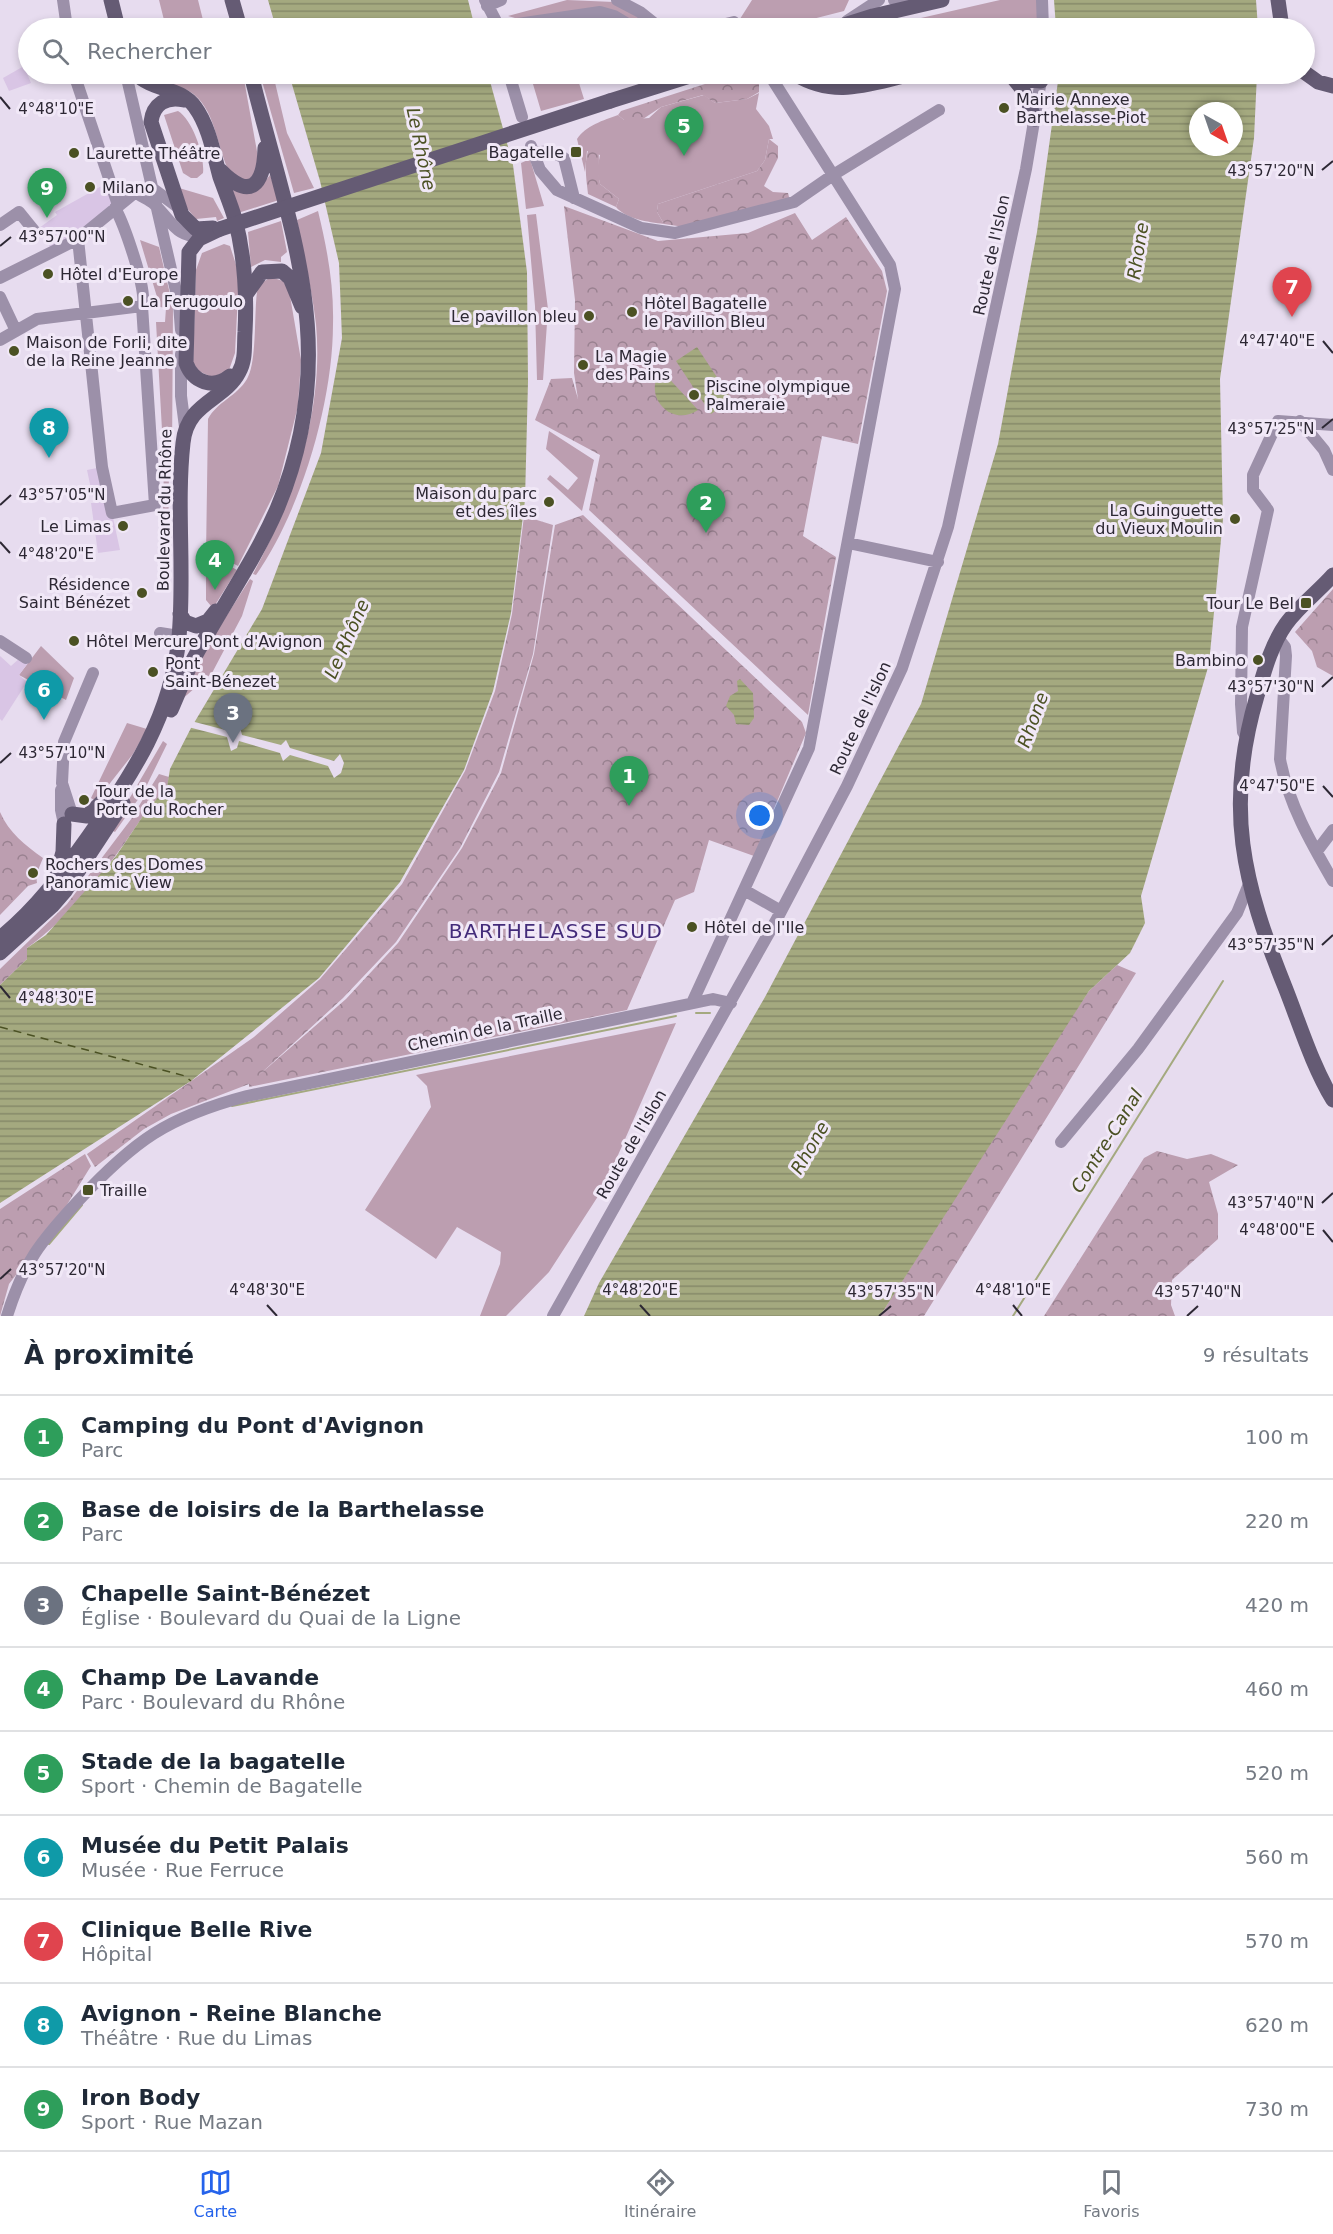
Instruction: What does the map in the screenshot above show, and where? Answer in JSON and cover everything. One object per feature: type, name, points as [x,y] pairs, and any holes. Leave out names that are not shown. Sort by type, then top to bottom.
[{"type":"main road","points":[[111,0],[116,18]]},
{"type":"main road","points":[[232,0],[237,18]]},
{"type":"main road","points":[[872,18],[942,0]]},
{"type":"main road","points":[[1278,0],[1281,18]]},
{"type":"main road","points":[[1315,80],[1333,86]]},
{"type":"main road","points":[[150,84],[178,93],[190,101],[202,119],[236,223],[247,293],[243,363],[234,379],[196,412],[185,427]]},
{"type":"main road","points":[[0,953],[52,906],[81,869],[105,832],[192,662],[266,532],[289,475],[306,401],[309,373],[308,324],[302,270],[253,84]]},
{"type":"main road","points":[[244,349],[234,373],[219,382],[208,384],[198,380],[192,375],[186,363],[189,252],[193,244],[204,236],[220,228],[610,101],[649,84]]},
{"type":"main road","points":[[813,84],[827,88],[865,84]]},
{"type":"main road","points":[[823,84],[827,88]]},
{"type":"main road","points":[[1017,84],[1035,119]]},
{"type":"main road","points":[[190,101],[177,98],[162,102],[155,109],[151,122],[179,208],[190,227],[205,230],[220,228]]},
{"type":"main road","points":[[218,168],[239,185],[245,187],[258,182],[265,169],[265,132]]},
{"type":"main road","points":[[247,293],[262,272],[282,271],[290,278],[308,324]]},
{"type":"main road","name":"Boulevard du Rhône","points":[[161,726],[179,636],[181,487],[185,427]]},
{"type":"main road","points":[[1333,575],[1290,619],[1278,638],[1269,660],[1245,735],[1240,826],[1249,884],[1268,946],[1304,1037],[1333,1100]]},
{"type":"main road","points":[[179,636],[197,632],[232,594]]},
{"type":"main road","points":[[180,614],[185,622],[193,626],[208,621]]},
{"type":"main road","points":[[0,938],[23,918],[55,884],[161,726]]},
{"type":"main road","points":[[68,819],[91,814],[141,757]]},
{"type":"main road","points":[[68,819],[87,838]]},
{"type":"main road","points":[[55,884],[68,819]]},
{"type":"main road","points":[[87,838],[105,832]]},
{"type":"main road","points":[[81,869],[87,838]]},
{"type":"street","points":[[63,0],[66,18]]},
{"type":"street","points":[[486,3],[501,0]]},
{"type":"street","points":[[617,0],[648,18]]},
{"type":"street","points":[[851,18],[879,0]]},
{"type":"street","points":[[894,0],[912,7]]},
{"type":"street","points":[[1042,0],[1043,18]]},
{"type":"street","points":[[486,3],[503,18]]},
{"type":"street","points":[[562,18],[600,12],[617,18]]},
{"type":"street","points":[[77,84],[127,233],[144,293],[142,306],[155,505],[112,513],[102,467],[78,239]]},
{"type":"street","name":"Boulevard du Rhône","points":[[128,84],[152,188],[160,211],[179,304],[181,396],[185,427]]},
{"type":"street","points":[[512,84],[522,117]]},
{"type":"street","points":[[692,1003],[809,748],[895,289],[890,265],[774,84]]},
{"type":"street","name":"Route de l'Islon","points":[[553,1316],[781,910],[873,733],[902,668],[938,562],[977,403],[1041,84]]},
{"type":"street","points":[[574,198],[564,158],[550,151],[532,149],[540,170],[557,190],[574,198],[641,228],[675,233],[794,202],[833,174],[939,110]]},
{"type":"street","points":[[557,190],[568,171]]},
{"type":"street","points":[[0,278],[78,239],[133,194],[152,188],[179,208]]},
{"type":"street","points":[[133,194],[160,211],[182,233],[204,236]]},
{"type":"street","points":[[0,225],[19,212],[36,233]]},
{"type":"street","points":[[0,297],[16,331]]},
{"type":"street","points":[[0,340],[37,319],[142,306]]},
{"type":"street","points":[[1245,735],[1241,723],[1242,627],[1268,510],[1253,490],[1252,475],[1278,421],[1333,425]]},
{"type":"street","points":[[1300,421],[1323,450],[1333,475]]},
{"type":"street","points":[[847,550],[938,562]]},
{"type":"street","points":[[160,633],[179,636]]},
{"type":"street","points":[[1278,638],[1285,646],[1280,759],[1288,793],[1333,881]]},
{"type":"street","points":[[0,641],[26,658]]},
{"type":"street","points":[[1269,660],[1285,672]]},
{"type":"street","points":[[68,819],[62,783],[64,742],[85,695],[86,677]]},
{"type":"street","points":[[1241,690],[1258,693]]},
{"type":"street","points":[[1317,851],[1333,830]]},
{"type":"street","points":[[1061,1142],[1138,1049],[1237,913],[1249,884]]},
{"type":"street","points":[[744,890],[781,910]]},
{"type":"street","points":[[1237,913],[1256,908]]},
{"type":"street","name":"Chemin de la Traille","points":[[7,1316],[24,1269],[38,1247],[116,1161],[144,1139],[184,1116],[209,1106],[247,1096],[692,1003],[714,999],[730,1003]]},
{"type":"green space","points":[[159,0],[198,0],[202,18],[164,18]]},
{"type":"green space","points":[[567,0],[614,2],[639,18],[625,18],[615,11],[543,18],[508,16]]},
{"type":"green space","points":[[752,0],[849,0],[844,11],[817,18],[741,18]]},
{"type":"green space","points":[[1000,0],[1037,0],[1037,18],[921,18]]},
{"type":"green space","points":[[170,84],[245,84],[260,168],[246,182],[230,173],[205,107],[198,98],[184,88]]},
{"type":"green space","points":[[263,84],[275,84],[287,133],[314,188],[294,193]]},
{"type":"green space","points":[[533,84],[579,84],[584,99],[541,111]]},
{"type":"green space","points":[[705,84],[759,84],[759,92],[747,99],[715,103],[703,95],[661,107],[637,123],[624,120],[618,115],[621,111]]},
{"type":"green space","points":[[759,93],[756,109],[769,126],[773,139],[769,139],[765,160],[757,171],[658,204],[657,212],[664,224],[631,217],[616,207],[619,199],[600,184],[597,170],[600,155],[587,151],[585,172],[577,139],[585,130],[601,121],[618,115],[624,120],[649,118],[661,107],[704,95],[715,103],[747,99]]},
{"type":"green space","points":[[178,111],[189,122],[200,149],[203,173],[197,178],[191,178],[183,173],[164,115]]},
{"type":"green space","points":[[769,139],[778,146],[778,158],[764,186],[773,192],[788,193],[790,201],[691,228],[664,224],[657,212],[658,204],[757,171],[765,160]]},
{"type":"green space","points":[[591,143],[597,144],[600,184],[619,199],[616,207],[588,194],[586,161]]},
{"type":"green space","points":[[530,159],[544,206],[526,209],[521,163]]},
{"type":"green space","points":[[270,175],[279,200],[238,213],[231,188],[266,180]]},
{"type":"green space","points":[[179,188],[213,198],[224,218],[217,221],[216,217],[196,219],[186,207]]},
{"type":"green space","points":[[564,206],[658,241],[748,233],[795,213],[812,240],[846,217],[882,271],[887,291],[858,444],[822,436],[803,536],[836,557],[808,715],[589,510],[600,455],[535,420],[551,379],[572,378],[578,399],[574,373],[575,300]]},
{"type":"green space","points":[[318,211],[327,253],[332,295],[332,355],[327,387],[321,421],[300,488],[287,520],[256,575],[253,574],[268,545],[293,484],[310,421],[317,357],[316,324],[297,220]]},
{"type":"green space","points":[[536,214],[548,309],[543,380],[537,380],[535,306],[527,215]]},
{"type":"green space","points":[[281,221],[287,252],[281,257],[281,262],[265,260],[251,267],[248,232]]},
{"type":"green space","points":[[140,240],[159,247],[173,307],[172,455],[164,459],[164,451],[170,443],[169,430],[162,430],[156,322],[165,322],[166,308],[160,307]]},
{"type":"green space","points":[[224,244],[230,246],[239,274],[235,353],[229,370],[213,378],[199,371],[193,363],[196,270],[202,253]]},
{"type":"green space","points":[[271,277],[283,281],[289,290],[301,360],[298,406],[278,486],[238,566],[221,557],[206,555],[208,419],[216,408],[238,390],[247,379],[254,350],[257,292],[260,284]]},
{"type":"green space","points":[[549,431],[594,460],[582,511],[547,479],[550,475],[568,490],[578,478],[546,449]]},
{"type":"green space","points":[[167,462],[169,466],[168,558],[162,558],[164,463]]},
{"type":"green space","points":[[583,515],[802,722],[806,733],[754,856],[709,840],[694,892],[675,900],[627,1010],[249,1087],[249,1084],[171,1114],[144,1129],[95,1167],[87,1154],[254,1037],[320,979],[402,884],[465,771],[495,691],[512,614],[524,516],[553,525],[533,654],[499,772],[460,848],[396,942],[343,998],[258,1076],[346,999],[398,943],[462,848],[501,773],[534,654],[555,525]]},
{"type":"green space","points":[[206,559],[221,561],[237,570],[215,605],[211,606],[206,600]]},
{"type":"green space","points":[[250,579],[253,581],[242,616],[212,673],[180,701],[208,645]]},
{"type":"green space","points":[[1333,589],[1333,676],[1317,667],[1312,651],[1295,632]]},
{"type":"green space","points":[[41,646],[74,678],[66,700],[19,675]]},
{"type":"green space","points":[[127,723],[147,729],[133,754],[96,801],[91,798]]},
{"type":"green space","points":[[163,741],[167,744],[144,791],[115,832],[111,830]]},
{"type":"green space","points":[[159,774],[169,777],[167,787],[147,810],[141,807],[137,809]]},
{"type":"green space","points":[[141,806],[147,810],[93,885],[62,919],[27,948],[27,959],[0,985],[0,969],[67,904]]},
{"type":"green space","points":[[0,812],[13,832],[43,858],[36,875],[37,883],[28,886],[0,915]]},
{"type":"green space","points":[[1117,965],[1136,973],[924,1316],[880,1316],[1043,1059],[1089,991]]},
{"type":"green space","points":[[676,1023],[604,1187],[549,1272],[506,1316],[480,1316],[500,1264],[501,1252],[457,1227],[436,1259],[365,1210],[431,1107],[427,1086],[416,1075]]},
{"type":"green space","points":[[1157,1151],[1187,1159],[1211,1154],[1238,1165],[1209,1182],[1218,1214],[1218,1239],[1172,1280],[1171,1305],[1175,1316],[1044,1316],[1144,1158]]},
{"type":"green space","points":[[85,1154],[91,1166],[55,1224],[9,1284],[0,1316],[0,1209]]},
{"type":"shaded area","points":[[18,69],[18,84],[28,84],[9,91],[3,78]]},
{"type":"shaded area","points":[[107,183],[115,208],[78,239],[50,247],[45,236],[39,238],[35,231],[57,215],[55,212]]},
{"type":"shaded area","points":[[102,467],[120,550],[98,553],[91,503],[94,503],[87,470]]},
{"type":"shaded area","points":[[0,656],[11,666],[20,658],[28,663],[19,675],[27,682],[2,721],[0,719]]},
{"type":"water","points":[[268,0],[468,0],[472,18],[273,18]]},
{"type":"water","points":[[1054,0],[1256,0],[1257,18],[1055,18]]},
{"type":"water","name":"Le Rhône","points":[[292,84],[491,84],[513,165],[527,272],[528,382],[525,500],[511,613],[493,691],[464,770],[400,882],[319,978],[191,1081],[0,1203],[0,985],[27,959],[27,948],[46,935],[116,856],[147,810],[167,787],[170,769],[191,728],[262,609],[321,453],[342,338],[339,263],[320,181]]},
{"type":"water","name":"Rhone","points":[[1058,84],[1257,84],[1254,138],[1220,379],[1223,519],[1209,664],[1141,896],[1145,923],[1130,953],[1089,991],[880,1316],[584,1316],[599,1283],[765,997],[921,704],[998,444],[1037,232]]},
{"type":"water","points":[[697,347],[732,400],[711,414],[676,361]]},
{"type":"water","points":[[662,371],[698,410],[688,415],[678,415],[662,406],[655,389],[656,380]]},
{"type":"water","points":[[740,679],[753,693],[754,718],[749,725],[736,724],[734,715],[726,706],[730,696],[738,691],[737,681]]},
{"type":"pier","name":"Pont Saint-Bénezet","points":[[191,721],[233,732],[240,727],[242,735],[281,745],[286,740],[290,748],[334,761],[340,754],[344,763],[341,773],[334,778],[328,766],[290,755],[283,761],[280,753],[239,741],[237,748],[231,751],[227,737],[188,727]]},
{"type":"waterway","name":"Contre-Canal","points":[[1013,1316],[1223,981]]},
{"type":"waterway","points":[[696,1013],[710,1013]]},
{"type":"waterway","points":[[232,1106],[676,1016]]},
{"type":"waterway","points":[[49,1244],[82,1205]]},
{"type":"ferry route","points":[[0,1027],[185,1076],[191,1081]]},
{"type":"place","name":"Mairie Annexe Barthelasse-Piot","points":[[1004,108]]},
{"type":"place","name":"Bagatelle","points":[[576,152]]},
{"type":"place","name":"Laurette Théâtre","points":[[74,153]]},
{"type":"place","name":"Stade de la bagatelle","points":[[684,156]]},
{"type":"place","name":"Milano","points":[[90,187]]},
{"type":"place","name":"Iron Body","points":[[47,218]]},
{"type":"place","name":"Hôtel d'Europe","points":[[48,274]]},
{"type":"place","name":"La Ferugoulo","points":[[128,301]]},
{"type":"place","name":"Hôtel Bagatelle le Pavillon Bleu","points":[[632,312]]},
{"type":"place","name":"Le pavillon bleu","points":[[589,316]]},
{"type":"place","name":"Clinique Belle Rive","points":[[1292,317]]},
{"type":"place","name":"Maison de Forli, dite de la Reine Jeanne","points":[[14,351]]},
{"type":"place","name":"La Magie des Pains","points":[[583,365]]},
{"type":"place","name":"Piscine olympique Palmeraie","points":[[694,395]]},
{"type":"place","name":"Avignon - Reine Blanche","points":[[49,458]]},
{"type":"place","name":"Maison du parc et des îles","points":[[549,502]]},
{"type":"place","name":"La Guinguette du Vieux Moulin","points":[[1235,519]]},
{"type":"place","name":"Le Limas","points":[[123,526]]},
{"type":"place","name":"Base de loisirs de la Barthelasse","points":[[706,533]]},
{"type":"place","name":"Champ De Lavande","points":[[215,590]]},
{"type":"place","name":"Résidence Saint Bénézet","points":[[142,593]]},
{"type":"place","name":"Tour Le Bel","points":[[1306,603]]},
{"type":"place","name":"Hôtel Mercure Pont d'Avignon","points":[[74,641]]},
{"type":"place","name":"Bambino","points":[[1258,660]]},
{"type":"place","name":"Pont Saint-Bénezet","points":[[153,672]]},
{"type":"place","name":"Musée du Petit Palais","points":[[44,720]]},
{"type":"place","name":"Chapelle Saint-Bénézet","points":[[233,743]]},
{"type":"place","name":"Tour de la Porte du Rocher","points":[[84,800]]},
{"type":"place","name":"Camping du Pont d'Avignon","points":[[629,806]]},
{"type":"place","name":"Rochers des Domes Panoramic View","points":[[33,873]]},
{"type":"place","name":"Hôtel de l'Ile","points":[[692,927]]},
{"type":"place","name":"Traille","points":[[88,1190]]},
{"type":"district","name":"BARTHELASSE SUD","points":[[556,931]]}]
